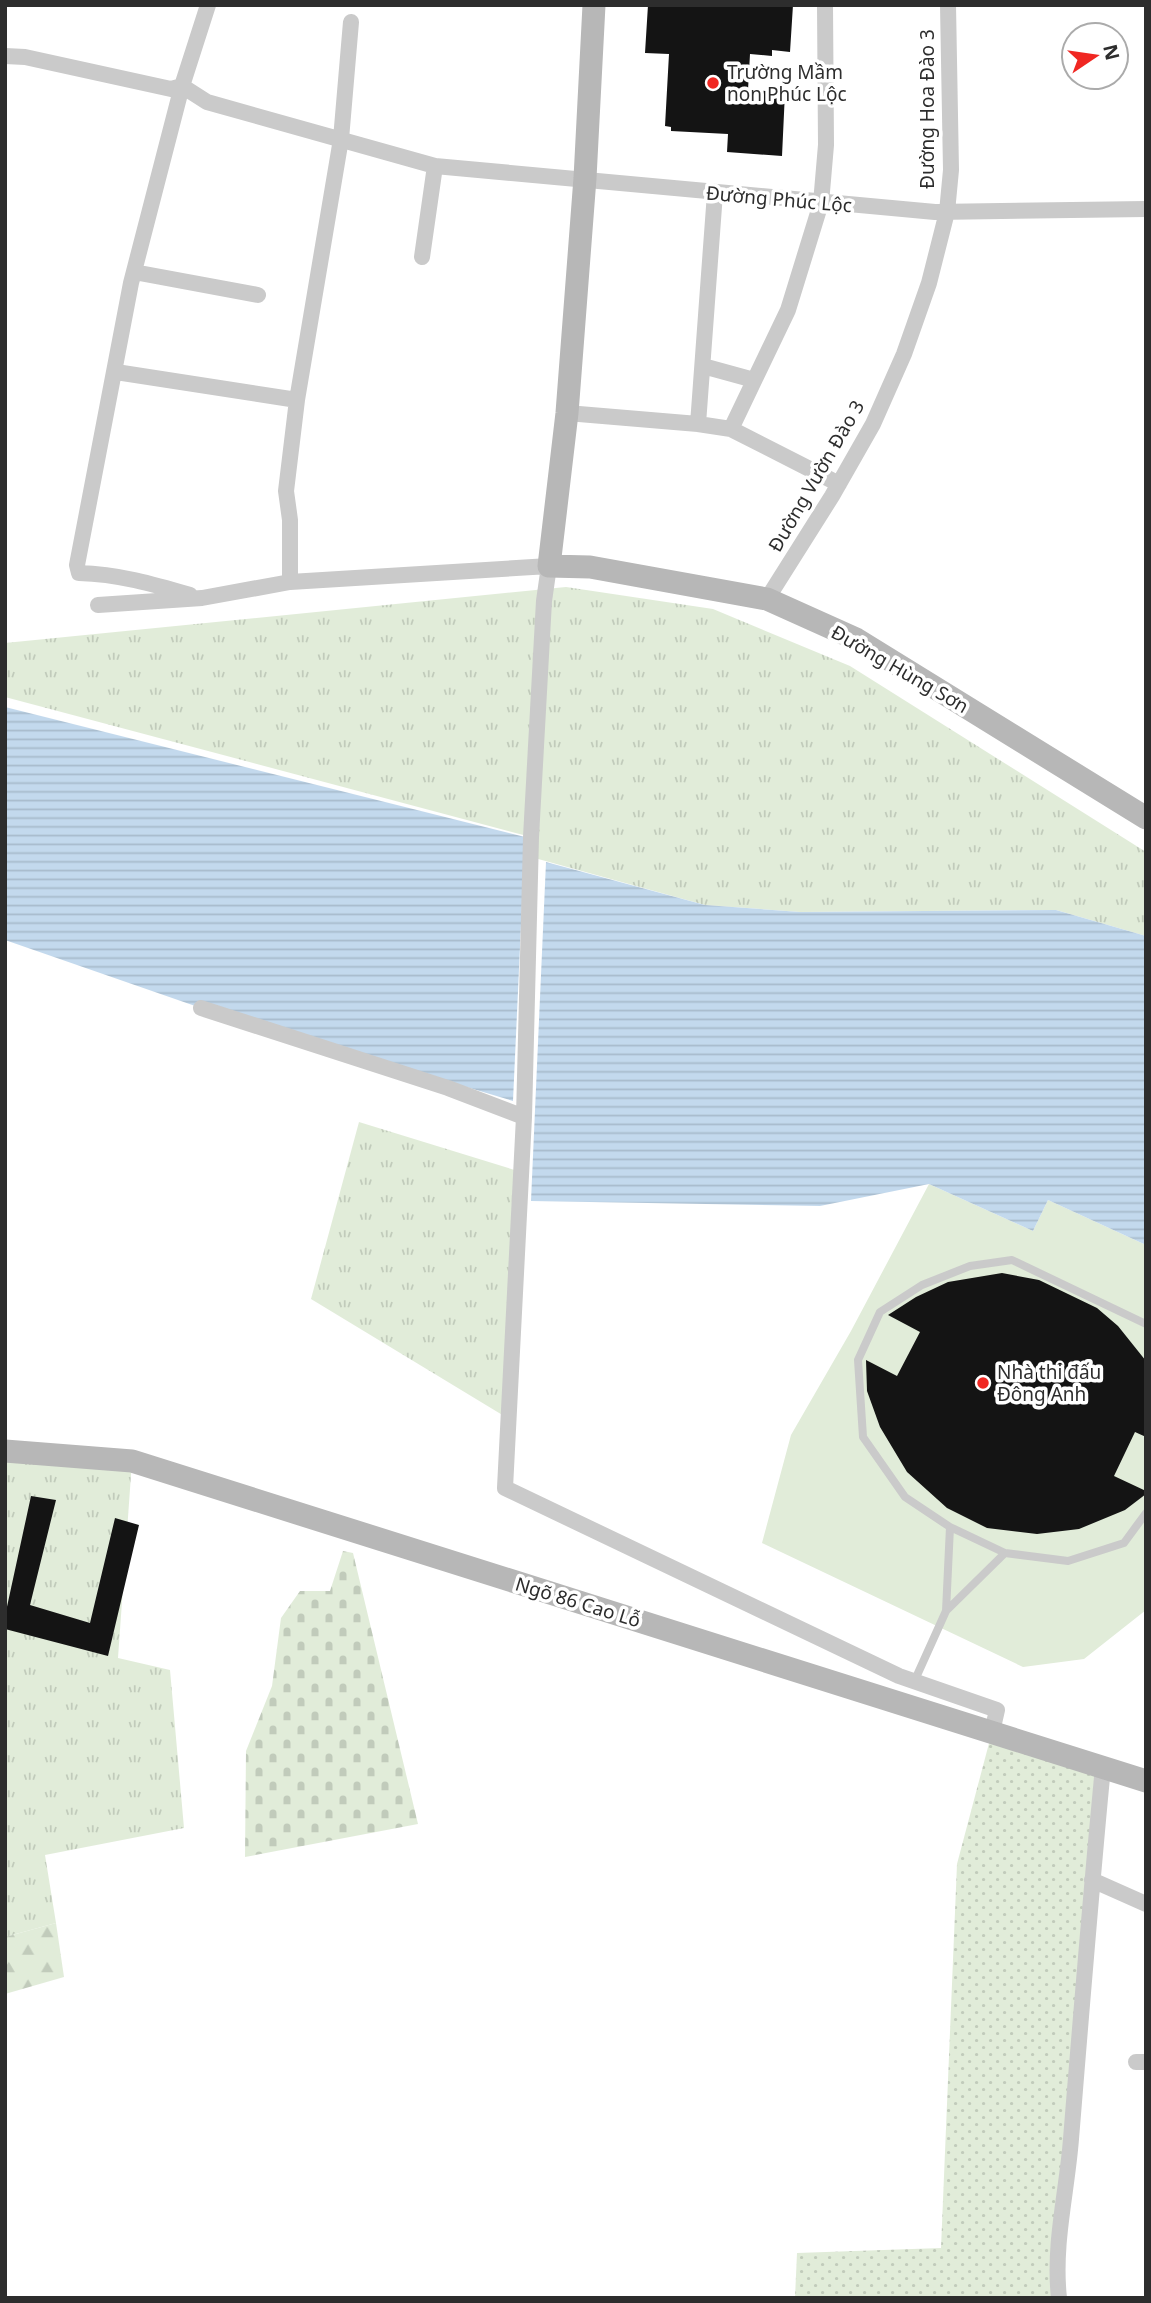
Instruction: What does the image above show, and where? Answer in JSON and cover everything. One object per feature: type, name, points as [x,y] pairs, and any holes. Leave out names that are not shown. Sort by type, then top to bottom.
[{"type":"street","points":[[202,598],[138,580],[79,573],[77,569],[134,272],[182,86],[208,5]]},
{"type":"street","points":[[594,5],[585,178],[567,413],[544,601],[531,837],[524,1117],[505,1488],[899,1676],[997,1710],[992,1732]]},
{"type":"street","points":[[731,429],[788,310],[821,203],[826,145],[825,5]]},
{"type":"street","name":"Đường Hoa Đào 3","points":[[947,5],[951,170],[947,212]]},
{"type":"street","points":[[290,582],[290,520],[286,491],[297,400],[341,139],[351,22]]},
{"type":"street","points":[[5,56],[25,57],[171,89],[182,86]]},
{"type":"street","name":"Đường Phúc Lộc","points":[[182,86],[208,102],[435,166],[585,178],[821,203],[947,212],[1146,209]]},
{"type":"street","points":[[422,257],[435,166]]},
{"type":"street","points":[[698,424],[715,193]]},
{"type":"street","name":"Đường Vườn Đào 3","points":[[767,599],[873,424],[904,354],[929,283],[947,212]]},
{"type":"street","points":[[134,272],[258,295]]},
{"type":"street","points":[[702,366],[754,380]]},
{"type":"street","points":[[116,372],[297,400]]},
{"type":"street","points":[[567,413],[731,429],[839,484]]},
{"type":"street","points":[[98,605],[202,598],[290,582],[549,566]]},
{"type":"street","name":"Đường Hùng Sơn","points":[[549,566],[590,567],[767,599],[856,639],[1146,818]]},
{"type":"street","points":[[201,1008],[448,1088],[524,1117]]},
{"type":"street","name":"Ngõ 86 Cao Lỗ","points":[[5,1451],[132,1461],[1146,1781]]},
{"type":"street","points":[[1059,2298],[1059,2229],[1070,2149],[1103,1767]]},
{"type":"street","points":[[1092,1880],[1146,1904]]},
{"type":"lane","points":[[1146,1324],[1012,1260],[971,1266],[922,1285],[880,1312],[859,1360],[863,1437],[905,1497],[950,1527],[1005,1553],[1068,1561],[1124,1543],[1146,1513]]},
{"type":"lane","points":[[946,1611],[950,1527]]},
{"type":"lane","points":[[914,1682],[946,1611],[1005,1553]]},
{"type":"green space","points":[[566,587],[713,609],[850,666],[1146,852],[1146,936],[1056,910],[800,912],[705,905],[531,857],[531,837],[5,697],[5,643]]},
{"type":"green space","points":[[359,1122],[521,1172],[509,1419],[311,1299]]},
{"type":"green space","name":"Nhà thi đấu Đông Anh","points":[[929,1184],[1033,1231],[1048,1200],[1146,1245],[1146,1610],[1084,1659],[1023,1667],[762,1543],[791,1435],[851,1331]]},
{"type":"green space","points":[[5,1450],[132,1461],[118,1658],[170,1670],[184,1828],[45,1855],[56,1923],[5,1937]]},
{"type":"green space","points":[[343,1551],[353,1553],[418,1824],[245,1857],[246,1751],[272,1686],[281,1618],[300,1591],[330,1591]]},
{"type":"green space","points":[[992,1732],[1103,1767],[1059,2298],[795,2298],[797,2253],[941,2248],[957,1864]]},
{"type":"green space","points":[[56,1923],[64,1977],[5,1994],[5,1937]]},
{"type":"water","points":[[5,707],[525,837],[513,1101],[201,1008],[5,940]]},
{"type":"water","points":[[546,862],[705,905],[800,912],[1056,910],[1146,936],[1146,1245],[1048,1200],[1033,1231],[929,1184],[820,1206],[531,1201]]},
{"type":"building","points":[[648,5],[793,5],[790,52],[772,50],[772,56],[750,54],[748,90],[785,92],[782,156],[727,152],[728,134],[671,131],[671,127],[665,126],[669,54],[645,53]]},
{"type":"building","points":[[1002,1273],[1039,1280],[1097,1308],[1118,1326],[1146,1361],[1146,1437],[1135,1432],[1114,1476],[1146,1491],[1146,1494],[1125,1510],[1079,1529],[1037,1534],[987,1528],[947,1508],[907,1472],[880,1427],[867,1391],[866,1360],[897,1376],[920,1332],[888,1315],[916,1297],[948,1282]]},
{"type":"building","points":[[31,1496],[56,1500],[30,1605],[90,1623],[115,1518],[139,1525],[108,1656],[5,1629],[5,1616]]},
{"type":"place","name":"Trường Mầm non Phúc Lộc","points":[[713,83]]},
{"type":"place","name":"Nhà thi đấu Đông Anh","points":[[983,1383]]}]
